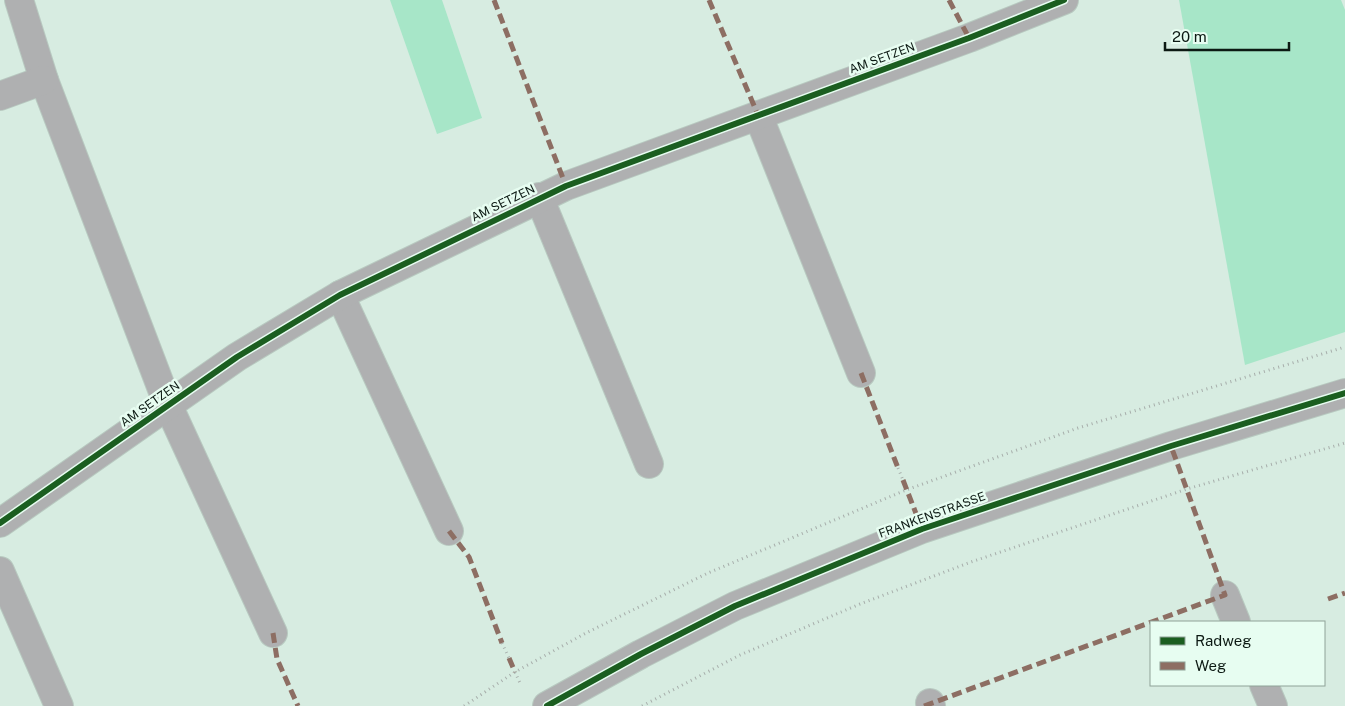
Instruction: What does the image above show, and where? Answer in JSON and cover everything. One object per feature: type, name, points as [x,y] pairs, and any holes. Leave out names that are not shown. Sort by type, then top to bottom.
[{"type":"street","name":"AM SETZEN","points":[[19,0],[44,80],[168,405],[274,633]]},
{"type":"street","name":"AM SETZEN","points":[[0,523],[237,357],[340,295],[539,197],[970,38],[1064,0]]},
{"type":"street","points":[[0,96],[44,80]]},
{"type":"street","points":[[758,115],[861,373]]},
{"type":"street","name":"AM SETZEN","points":[[539,197],[649,464]]},
{"type":"street","points":[[340,295],[449,531]]},
{"type":"street","name":"FRANKENSTRASSE","points":[[547,706],[633,658],[735,606],[922,529],[1171,446],[1345,393]]},
{"type":"street","points":[[0,571],[60,706]]},
{"type":"street","points":[[1224,595],[1236,621]]},
{"type":"street","points":[[1264,686],[1273,706]]},
{"type":"path","points":[[642,706],[740,655],[860,604],[971,562],[1187,489],[1345,443]]},
{"type":"path","points":[[898,468],[903,480]]},
{"type":"path","points":[[502,643],[509,658]]},
{"type":"green space","points":[[390,0],[442,0],[482,118],[437,134]]},
{"type":"green space","points":[[1179,0],[1341,0],[1345,10],[1345,332],[1245,365]]},
{"type":"marked path","points":[[494,0],[566,186]]},
{"type":"marked path","points":[[709,0],[758,115]]},
{"type":"marked path","points":[[949,0],[969,38]]},
{"type":"marked path","points":[[861,373],[898,468]]},
{"type":"marked path","points":[[1154,621],[1225,595],[1171,446]]},
{"type":"marked path","points":[[903,480],[922,529]]},
{"type":"marked path","points":[[449,531],[469,557],[502,643]]},
{"type":"marked path","points":[[1328,599],[1345,593]]},
{"type":"marked path","points":[[924,706],[1150,623]]},
{"type":"marked path","points":[[273,633],[277,659],[298,706]]},
{"type":"marked path","points":[[509,658],[515,672]]},
{"type":"cycle path","points":[[0,523],[237,357],[340,295],[566,186],[969,38],[1064,0]]},
{"type":"cycle path","points":[[547,706],[641,654],[735,606],[922,529],[1171,446],[1345,393]]}]
